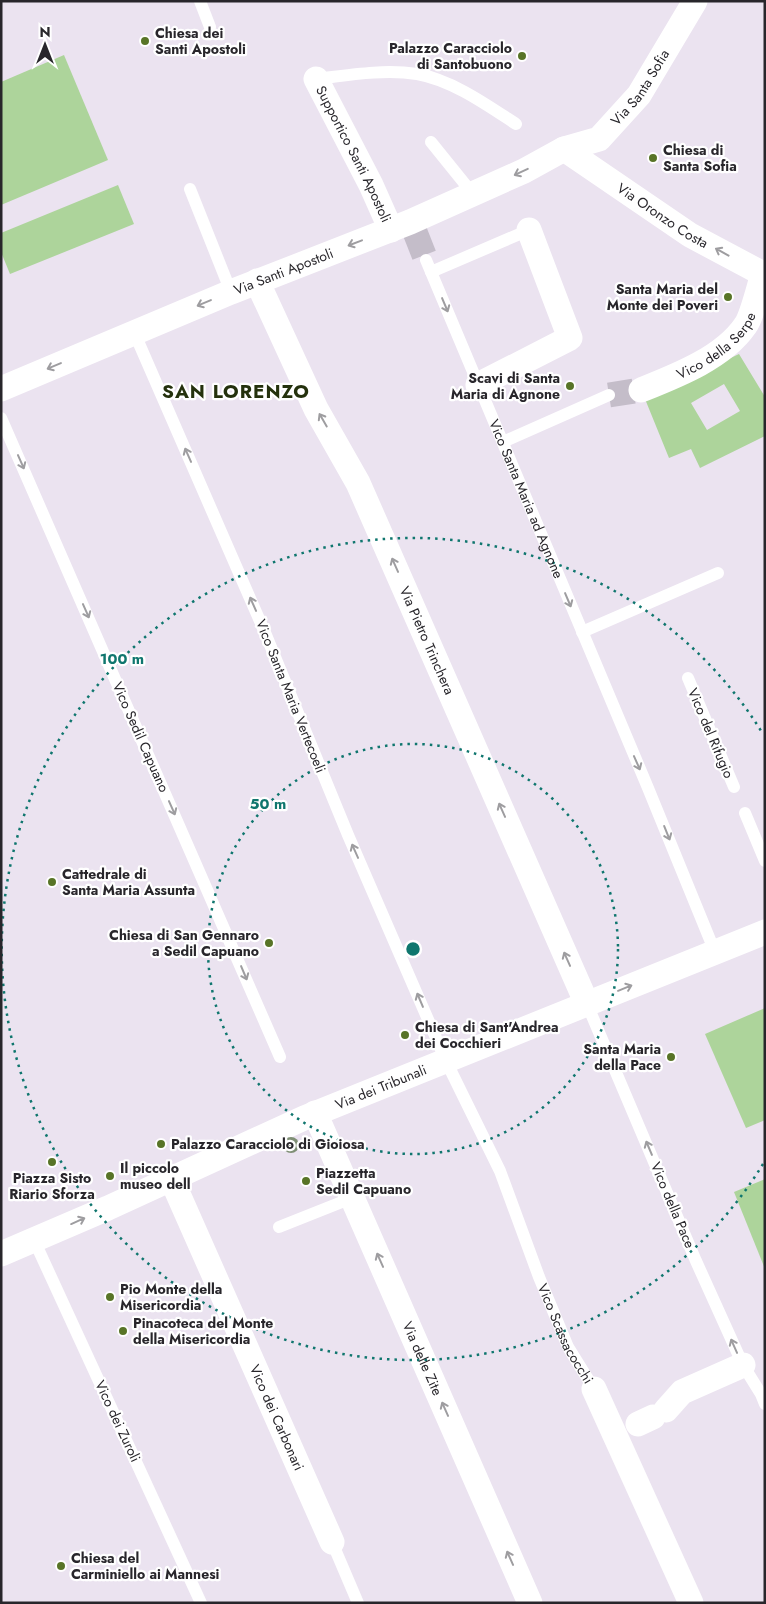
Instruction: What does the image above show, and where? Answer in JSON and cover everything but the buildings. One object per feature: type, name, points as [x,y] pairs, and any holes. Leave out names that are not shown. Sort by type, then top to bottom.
[{"type":"street","name":"Via Santa Sofia","points":[[564,149],[599,139],[639,96],[695,1]]},
{"type":"street","name":"Supportico Santi Apostoli","points":[[316,79],[372,185],[405,228]]},
{"type":"street","name":"Via Santi Apostoli","points":[[1,389],[257,281],[405,228],[524,171],[564,149]]},
{"type":"street","name":"Via Oronzo Costa","points":[[564,149],[690,234],[764,275]]},
{"type":"street","points":[[478,384],[570,338],[529,230]]},
{"type":"street","name":"Vico della Serpe","points":[[641,390],[681,374],[725,348],[746,325],[764,275]]},
{"type":"street","name":"Via Pietro Trinchera","points":[[257,281],[316,409],[358,482],[587,1004]]},
{"type":"street","name":"Via dei Tribunali","points":[[1,1254],[171,1178],[307,1114],[446,1061],[765,932]]},
{"type":"street","name":"Via delle Zite","points":[[307,1114],[352,1198],[530,1603]]},
{"type":"street","name":"Vico dei Carbonari","points":[[171,1178],[332,1542]]},
{"type":"street","points":[[639,1423],[682,1392],[742,1365]]},
{"type":"street","name":"Vico Scassacocchi","points":[[594,1389],[639,1423],[691,1603]]},
{"type":"lane","points":[[200,1],[210,27]]},
{"type":"lane","points":[[316,79],[382,72],[417,74],[441,81],[482,101],[516,124]]},
{"type":"lane","points":[[431,142],[473,194]]},
{"type":"lane","points":[[190,189],[231,292]]},
{"type":"lane","points":[[431,272],[529,230]]},
{"type":"lane","name":"Vico Santa Maria ad Agnone","points":[[426,260],[715,952]]},
{"type":"lane","name":"Vico Santa Maria Vertecoeli","points":[[134,332],[266,635],[348,835],[446,1061]]},
{"type":"lane","points":[[503,442],[609,396]]},
{"type":"lane","name":"Vico Sedil Capuano","points":[[1,418],[280,1058]]},
{"type":"lane","points":[[582,632],[718,573]]},
{"type":"lane","name":"Vico del Rifugio","points":[[688,678],[734,787]]},
{"type":"lane","points":[[745,813],[765,861]]},
{"type":"lane","name":"Vico della Pace","points":[[587,1004],[742,1365],[763,1397]]},
{"type":"lane","name":"Vico Scassacocchi","points":[[446,1061],[500,1170],[539,1277],[568,1347],[594,1389]]},
{"type":"lane","points":[[279,1228],[352,1198]]},
{"type":"lane","name":"Vico dei Zuroli","points":[[34,1240],[201,1603]]},
{"type":"lane","name":"Vico dei Carbonari","points":[[332,1542],[358,1603]]},
{"type":"green space","points":[[64,55],[108,160],[1,205],[1,82]]},
{"type":"green space","points":[[118,185],[134,224],[10,274],[1,252],[1,233]]},
{"type":"green space","points":[[739,354],[765,397],[765,436],[700,468],[691,449],[669,458],[645,399]],"holes":[[[724,384],[740,411],[707,430],[691,403]]]},
{"type":"green space","points":[[765,1008],[765,1120],[746,1128],[705,1034]]},
{"type":"green space","points":[[765,1179],[765,1269],[734,1192]]},
{"type":"tunnel","points":[[415,232],[426,260]]},
{"type":"tunnel","points":[[609,395],[641,390]]},
{"type":"place","name":"Chiesa dei Santi Apostoli","points":[[145,41]]},
{"type":"place","name":"Palazzo Caracciolo di Santobuono","points":[[522,56]]},
{"type":"place","name":"Chiesa di Santa Sofia","points":[[653,158]]},
{"type":"place","name":"Santa Maria del Monte dei Poveri","points":[[728,297]]},
{"type":"place","name":"Scavi di Santa Maria di Agnone","points":[[570,386]]},
{"type":"place","name":"Cattedrale di Santa Maria Assunta","points":[[52,882]]},
{"type":"place","name":"Chiesa di San Gennaro a Sedil Capuano","points":[[269,943]]},
{"type":"place","name":"Chiesa di Sant'Andrea dei Cocchieri","points":[[405,1035]]},
{"type":"place","name":"Santa Maria della Pace","points":[[671,1057]]},
{"type":"place","name":"Palazzo Caracciolo di Gioiosa","points":[[161,1144]]},
{"type":"place","name":"Piazza Sisto Riario Sforza","points":[[52,1162]]},
{"type":"place","name":"Il piccolo museo dell","points":[[110,1176]]},
{"type":"place","name":"Piazzetta Sedil Capuano","points":[[306,1181]]},
{"type":"place","name":"Pio Monte della Misericordia","points":[[110,1297]]},
{"type":"place","name":"Pinacoteca del Monte della Misericordia","points":[[123,1331]]},
{"type":"place","name":"Chiesa del Carminiello ai Mannesi","points":[[61,1566]]},
{"type":"district","name":"SAN LORENZO","points":[[236,391]]}]
